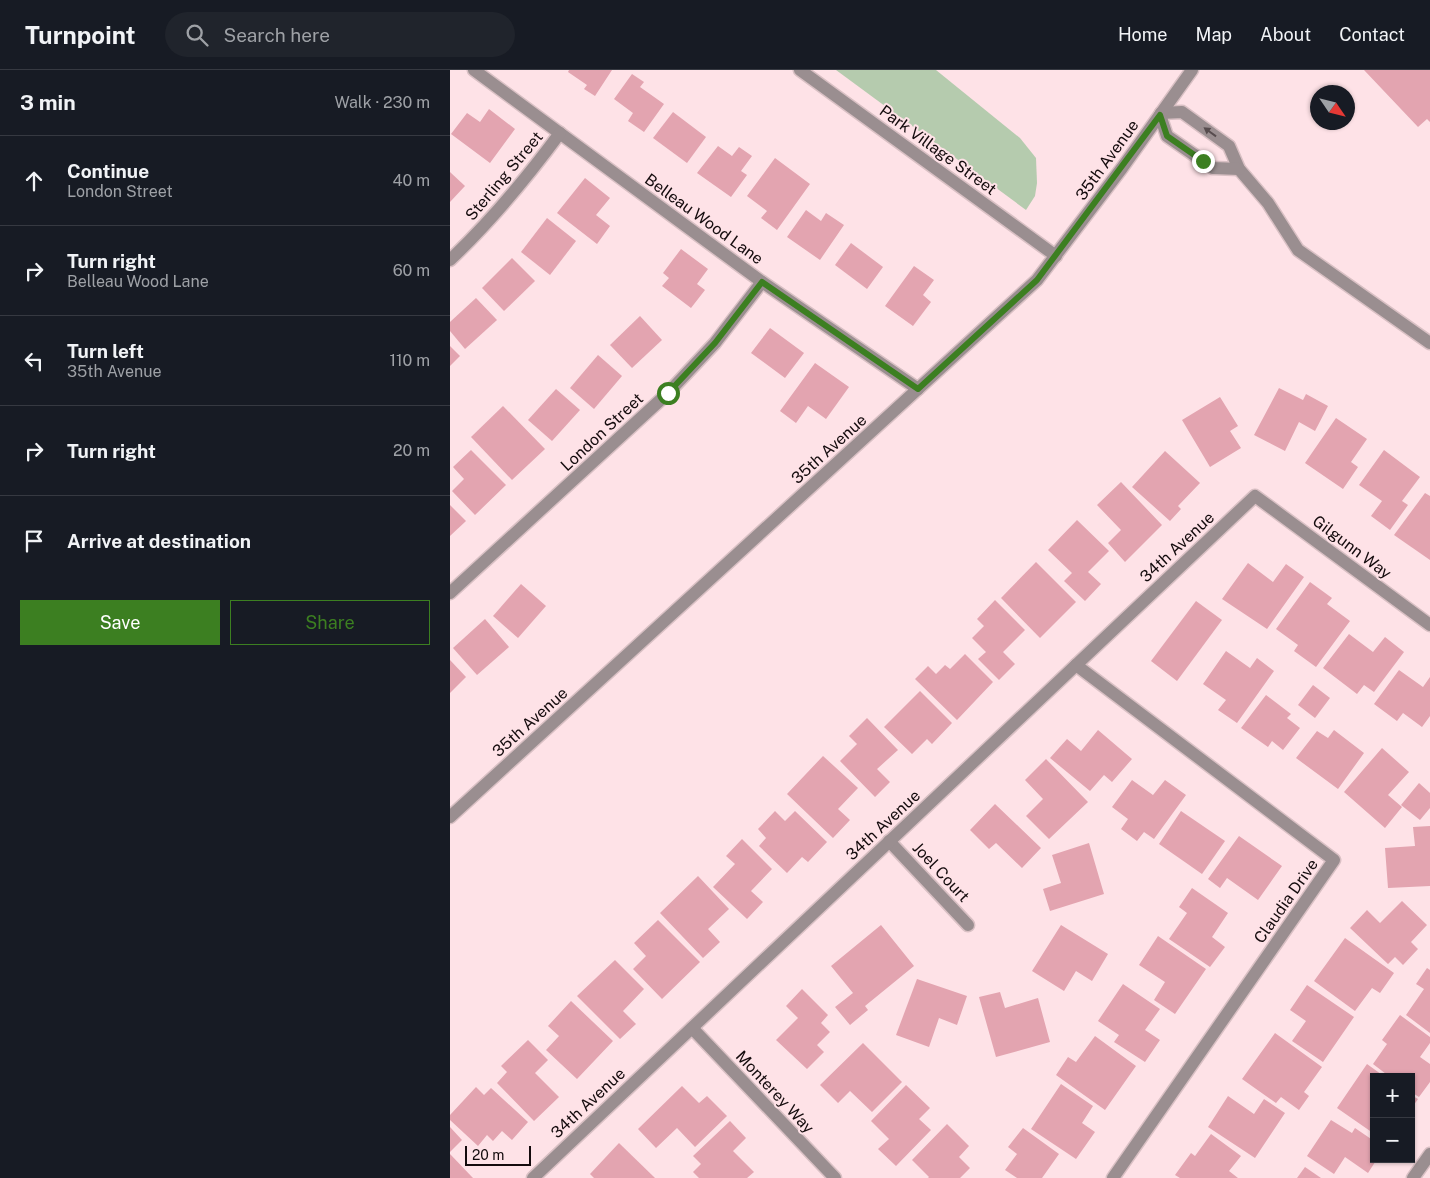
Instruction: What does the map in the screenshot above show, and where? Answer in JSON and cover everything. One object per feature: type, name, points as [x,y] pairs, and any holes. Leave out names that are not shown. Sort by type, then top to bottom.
[{"type":"street","name":"Belleau Wood Lane","points":[[474,70],[762,282],[918,389]]},
{"type":"street","name":"Park Village Street","points":[[800,70],[1056,256]]},
{"type":"street","name":"35th Avenue","points":[[450,817],[1037,280],[1192,70]]},
{"type":"street","points":[[1239,169],[1213,168],[1167,136],[1160,114],[1182,112],[1229,146],[1239,169],[1268,204],[1298,250],[1430,343]]},
{"type":"street","name":"Sterling Street","points":[[450,260],[494,216],[529,175],[560,134]]},
{"type":"street","name":"London Street","points":[[450,593],[668,393],[715,343],[762,282]]},
{"type":"street","name":"Gilgunn Way","points":[[1255,496],[1430,625]]},
{"type":"street","name":"34th Avenue","points":[[533,1178],[1255,496]]},
{"type":"street","name":"Claudia Drive","points":[[1076,665],[1334,860],[1113,1178]]},
{"type":"street","name":"Joel Court","points":[[889,841],[968,926]]},
{"type":"street","name":"Monterey Way","points":[[692,1028],[835,1178]]},
{"type":"street","points":[[1414,1178],[1430,1154]]},
{"type":"green space","points":[[836,70],[936,70],[1020,138],[1036,158],[1037,183],[1035,196],[1026,210]]},
{"type":"building","points":[[569,70],[612,70],[595,96],[584,89],[587,85],[568,72]]},
{"type":"building","points":[[1364,70],[1430,70],[1430,122],[1427,119],[1418,127]]},
{"type":"building","points":[[632,74],[644,82],[640,87],[664,104],[644,132],[628,121],[633,113],[614,99]]},
{"type":"building","points":[[489,109],[515,129],[490,163],[451,134],[467,113],[480,122]]},
{"type":"building","points":[[673,112],[706,137],[687,163],[653,138]]},
{"type":"building","points":[[718,146],[732,156],[739,147],[752,156],[741,171],[747,175],[731,197],[697,173]]},
{"type":"building","points":[[775,158],[810,184],[777,230],[761,218],[767,211],[747,196]]},
{"type":"building","points":[[450,172],[465,186],[450,202]]},
{"type":"building","points":[[585,178],[610,198],[596,215],[610,226],[597,244],[557,213]]},
{"type":"building","points":[[806,210],[821,221],[826,213],[844,225],[820,260],[787,237]]},
{"type":"building","points":[[547,218],[576,241],[550,275],[521,252]]},
{"type":"building","points":[[851,243],[883,267],[867,289],[835,265]]},
{"type":"building","points":[[681,249],[708,269],[697,284],[705,290],[691,308],[662,286],[669,278],[663,273]]},
{"type":"building","points":[[512,258],[535,281],[504,311],[482,288]]},
{"type":"building","points":[[914,266],[934,280],[923,295],[931,302],[913,326],[885,306]]},
{"type":"building","points":[[476,298],[497,320],[465,349],[450,331],[450,322]]},
{"type":"building","points":[[640,316],[662,340],[632,368],[610,345]]},
{"type":"building","points":[[770,328],[804,353],[785,378],[751,353]]},
{"type":"building","points":[[450,346],[460,356],[450,366]]},
{"type":"building","points":[[598,355],[622,376],[594,409],[570,388]]},
{"type":"building","points":[[815,363],[849,387],[826,419],[808,406],[796,423],[780,411]]},
{"type":"building","points":[[1279,388],[1303,400],[1306,394],[1328,406],[1315,431],[1299,422],[1285,451],[1254,435]]},
{"type":"building","points":[[556,389],[580,410],[552,441],[528,420]]},
{"type":"building","points":[[1220,397],[1238,426],[1230,431],[1241,448],[1210,467],[1182,420]]},
{"type":"building","points":[[503,406],[545,449],[512,480],[471,437]]},
{"type":"building","points":[[1336,418],[1367,439],[1351,462],[1358,467],[1343,489],[1305,463]]},
{"type":"building","points":[[471,450],[506,485],[475,515],[452,491],[464,479],[453,467]]},
{"type":"building","points":[[1384,450],[1420,477],[1402,501],[1408,505],[1390,530],[1371,516],[1382,501],[1359,485]]},
{"type":"building","points":[[1165,451],[1200,483],[1178,506],[1181,509],[1170,521],[1132,487]]},
{"type":"building","points":[[1121,482],[1162,525],[1125,562],[1108,543],[1121,530],[1097,505]]},
{"type":"building","points":[[1425,493],[1430,496],[1430,560],[1394,535]]},
{"type":"building","points":[[450,505],[466,521],[450,536]]},
{"type":"building","points":[[1077,520],[1109,551],[1088,572],[1101,584],[1085,601],[1064,581],[1072,573],[1048,550]]},
{"type":"building","points":[[1036,562],[1076,602],[1040,638],[1001,598]]},
{"type":"building","points":[[1248,563],[1273,582],[1286,564],[1304,577],[1267,629],[1222,599]]},
{"type":"building","points":[[1310,582],[1332,598],[1327,604],[1350,621],[1316,667],[1294,651],[1298,645],[1276,629]]},
{"type":"building","points":[[521,584],[546,606],[518,638],[493,616]]},
{"type":"building","points":[[995,600],[1025,630],[1003,652],[1015,664],[999,680],[978,659],[986,652],[972,638],[984,626],[977,619]]},
{"type":"building","points":[[1196,601],[1222,620],[1177,681],[1151,661]]},
{"type":"building","points":[[485,619],[509,647],[477,675],[453,648]]},
{"type":"building","points":[[1349,634],[1373,652],[1385,637],[1404,652],[1374,692],[1364,685],[1357,694],[1323,668]]},
{"type":"building","points":[[1226,651],[1250,668],[1257,658],[1274,671],[1237,723],[1218,710],[1226,700],[1203,684]]},
{"type":"building","points":[[965,654],[993,682],[957,720],[915,679],[928,666],[936,674],[945,665],[950,669]]},
{"type":"building","points":[[450,660],[466,677],[450,693]]},
{"type":"building","points":[[1399,670],[1423,687],[1430,677],[1430,716],[1422,727],[1403,713],[1397,721],[1374,704]]},
{"type":"building","points":[[1313,685],[1330,698],[1315,718],[1298,705]]},
{"type":"building","points":[[920,691],[952,723],[932,744],[927,739],[912,754],[884,727]]},
{"type":"building","points":[[1266,695],[1291,714],[1287,718],[1300,728],[1283,750],[1272,741],[1268,747],[1241,728]]},
{"type":"building","points":[[867,718],[898,750],[877,769],[890,782],[875,797],[840,761],[857,744],[849,736]]},
{"type":"building","points":[[1098,730],[1132,759],[1112,782],[1104,775],[1090,791],[1050,758],[1067,739],[1081,751]]},
{"type":"building","points":[[1334,730],[1364,753],[1338,789],[1296,758],[1317,731],[1328,738]]},
{"type":"building","points":[[1382,748],[1409,772],[1388,795],[1402,807],[1385,828],[1344,792]]},
{"type":"building","points":[[823,756],[858,788],[838,809],[850,820],[833,838],[787,794]]},
{"type":"building","points":[[1046,759],[1088,802],[1049,839],[1026,816],[1043,799],[1025,780]]},
{"type":"building","points":[[1132,780],[1153,795],[1165,780],[1186,795],[1154,839],[1144,832],[1137,841],[1121,829],[1128,819],[1112,807]]},
{"type":"building","points":[[1419,783],[1430,793],[1430,808],[1420,820],[1401,805]]},
{"type":"building","points":[[995,804],[1041,848],[1022,868],[996,843],[989,849],[970,830]]},
{"type":"building","points":[[775,811],[785,821],[795,811],[827,842],[808,862],[802,857],[787,873],[759,846],[766,838],[758,829]]},
{"type":"building","points":[[1181,811],[1225,841],[1202,874],[1159,844]]},
{"type":"building","points":[[1430,826],[1430,886],[1388,888],[1385,848],[1415,846],[1413,827]]},
{"type":"building","points":[[1239,836],[1282,866],[1258,900],[1227,878],[1220,888],[1208,879]]},
{"type":"building","points":[[742,839],[772,869],[751,891],[763,902],[747,919],[713,887],[735,864],[726,856]]},
{"type":"building","points":[[1089,843],[1104,894],[1050,911],[1043,889],[1061,883],[1052,855]]},
{"type":"building","points":[[698,876],[729,909],[708,929],[720,942],[703,958],[660,913]]},
{"type":"building","points":[[1192,888],[1228,913],[1212,937],[1225,947],[1210,967],[1169,939],[1187,913],[1179,907]]},
{"type":"building","points":[[1402,901],[1427,925],[1411,942],[1418,949],[1403,965],[1395,957],[1388,964],[1350,928],[1367,910],[1380,923]]},
{"type":"building","points":[[658,920],[700,962],[662,999],[633,969],[646,956],[634,943]]},
{"type":"building","points":[[881,925],[914,966],[865,1006],[868,1010],[850,1025],[835,1007],[853,993],[831,966]]},
{"type":"building","points":[[1061,925],[1108,954],[1092,981],[1076,971],[1064,991],[1032,971]]},
{"type":"building","points":[[1158,936],[1206,969],[1175,1014],[1154,1000],[1165,982],[1139,965]]},
{"type":"building","points":[[1345,938],[1394,973],[1380,993],[1372,988],[1355,1011],[1314,981]]},
{"type":"building","points":[[615,960],[644,989],[623,1011],[636,1024],[620,1039],[577,996]]},
{"type":"building","points":[[1427,968],[1430,970],[1430,1033],[1406,1015],[1424,989],[1416,984]]},
{"type":"building","points":[[917,979],[967,996],[957,1025],[939,1018],[929,1047],[896,1035]]},
{"type":"building","points":[[1123,984],[1160,1009],[1145,1030],[1160,1040],[1145,1062],[1114,1042],[1119,1035],[1098,1021]]},
{"type":"building","points":[[1307,985],[1354,1017],[1323,1062],[1292,1041],[1306,1021],[1290,1010]]},
{"type":"building","points":[[802,989],[828,1015],[821,1023],[830,1032],[817,1045],[824,1052],[807,1069],[776,1040],[798,1018],[786,1006]]},
{"type":"building","points":[[1000,992],[1005,1008],[1038,998],[1050,1042],[996,1057],[979,997]]},
{"type":"building","points":[[571,1001],[613,1041],[577,1079],[546,1050],[559,1036],[548,1026]]},
{"type":"building","points":[[1400,1015],[1430,1037],[1430,1043],[1420,1057],[1430,1064],[1430,1082],[1419,1097],[1415,1094],[1415,1073],[1385,1073],[1373,1064],[1387,1044],[1382,1040]]},
{"type":"building","points":[[1275,1033],[1322,1067],[1304,1092],[1309,1096],[1299,1110],[1281,1097],[1276,1103],[1242,1079]]},
{"type":"building","points":[[1095,1036],[1136,1066],[1105,1110],[1056,1075],[1068,1057],[1076,1062]]},
{"type":"building","points":[[528,1040],[548,1060],[535,1073],[559,1097],[534,1121],[497,1083],[507,1072],[501,1066]]},
{"type":"building","points":[[863,1043],[902,1082],[872,1112],[850,1091],[838,1103],[820,1085]]},
{"type":"building","points":[[1367,1064],[1379,1073],[1370,1073],[1370,1131],[1337,1108]]},
{"type":"building","points":[[1061,1084],[1093,1106],[1082,1123],[1095,1132],[1076,1159],[1031,1129]]},
{"type":"building","points":[[906,1085],[930,1108],[919,1119],[931,1130],[896,1166],[878,1149],[889,1139],[871,1121]]},
{"type":"building","points":[[682,1086],[699,1103],[707,1096],[727,1116],[695,1147],[677,1128],[656,1148],[638,1129]]},
{"type":"building","points":[[476,1087],[484,1095],[491,1088],[528,1122],[512,1140],[502,1131],[493,1141],[487,1135],[478,1146],[450,1120],[450,1115]]},
{"type":"building","points":[[1228,1096],[1254,1114],[1264,1099],[1285,1113],[1255,1158],[1208,1127]]},
{"type":"building","points":[[1331,1120],[1352,1133],[1355,1128],[1370,1138],[1370,1163],[1374,1163],[1368,1173],[1345,1157],[1334,1174],[1307,1156]]},
{"type":"building","points":[[730,1121],[746,1138],[733,1151],[754,1172],[747,1178],[699,1178],[693,1172],[701,1164],[693,1156]]},
{"type":"building","points":[[947,1124],[969,1146],[959,1157],[970,1168],[960,1178],[928,1178],[912,1160]]},
{"type":"building","points":[[450,1127],[462,1140],[450,1152]]},
{"type":"building","points":[[1023,1128],[1059,1154],[1042,1178],[1017,1178],[1005,1170],[1017,1154],[1008,1147]]},
{"type":"building","points":[[1211,1134],[1241,1156],[1229,1171],[1238,1178],[1180,1178],[1175,1175],[1191,1153],[1195,1156]]},
{"type":"building","points":[[619,1143],[655,1178],[594,1178],[590,1174]]},
{"type":"building","points":[[450,1154],[473,1178],[450,1178]]},
{"type":"building","points":[[1305,1167],[1321,1178],[1297,1178]]},
{"type":"route","points":[[668,393],[715,343],[762,282],[918,389],[1037,280],[1160,115],[1167,136],[1203,161]]}]
